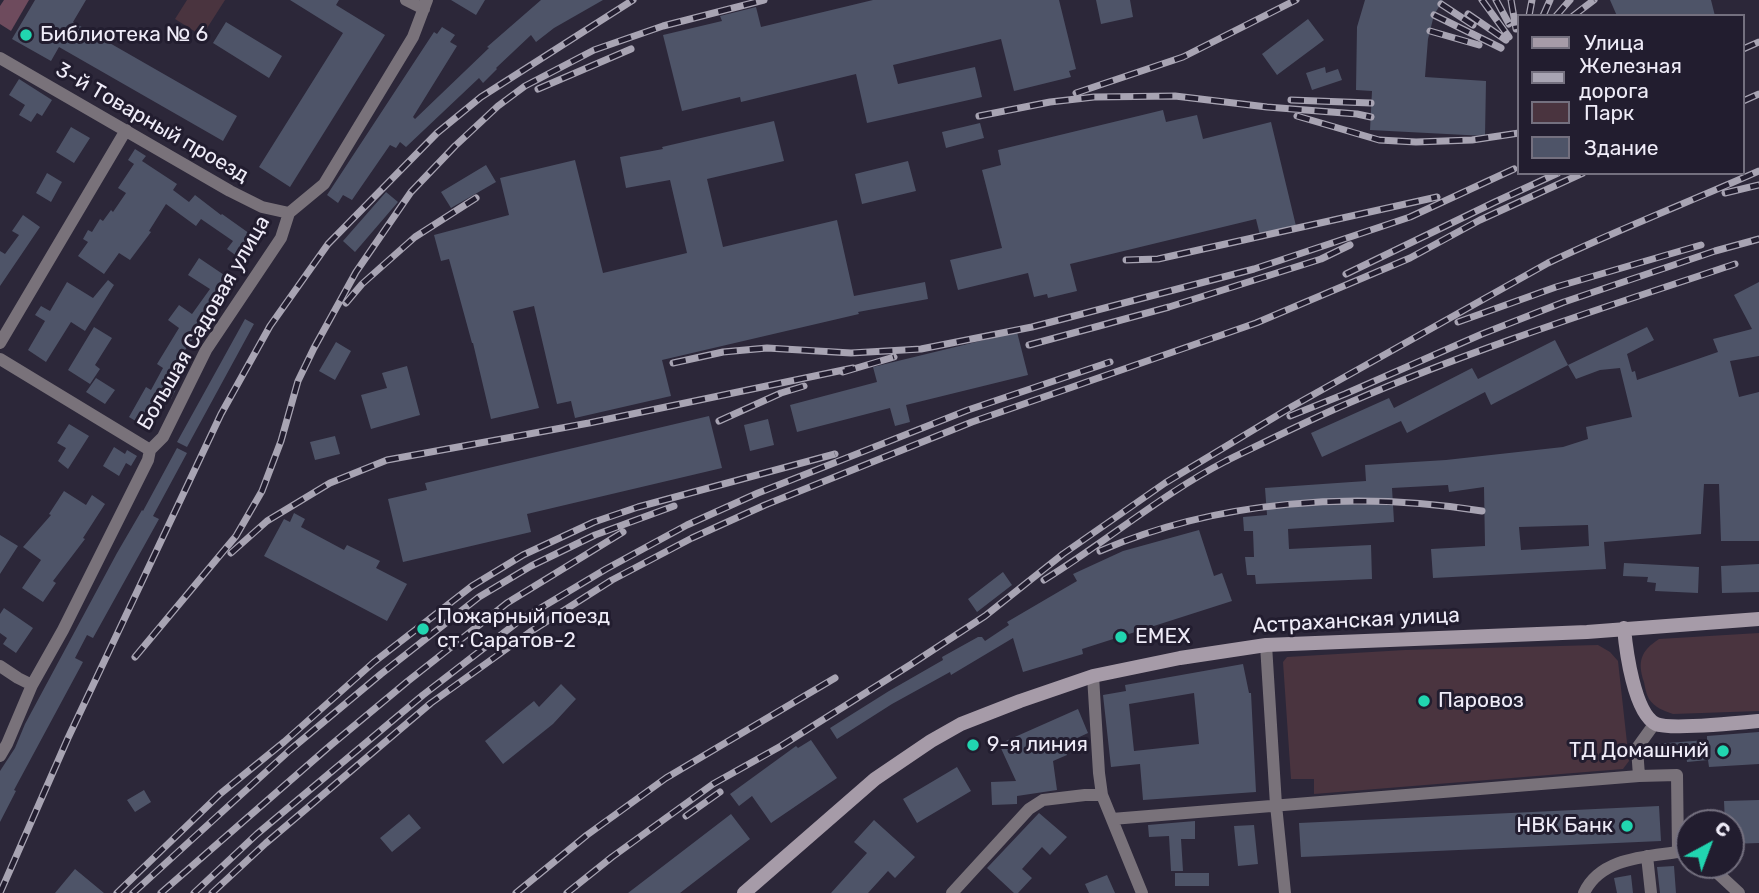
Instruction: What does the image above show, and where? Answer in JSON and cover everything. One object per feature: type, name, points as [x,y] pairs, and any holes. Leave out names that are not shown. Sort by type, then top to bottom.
[{"type":"main road","name":"Астраханская улица","points":[[744,893],[875,779],[931,741],[973,719],[1093,676],[1180,658],[1266,645],[1587,632],[1759,619]]},
{"type":"main road","points":[[1624,628],[1625,648],[1639,703],[1645,714],[1655,723],[1676,726],[1759,721]]},
{"type":"street","points":[[407,0],[425,5]]},
{"type":"street","name":"Большая Садовая улица","points":[[0,756],[32,685],[82,593],[148,460],[150,450],[163,437],[206,350],[281,238],[289,213],[324,184],[413,37],[425,5]]},
{"type":"street","name":"3-й Товарный проезд","points":[[0,58],[230,191],[262,207],[289,213]]},
{"type":"street","points":[[0,343],[126,130]]},
{"type":"street","points":[[0,359],[150,450]]},
{"type":"street","points":[[1266,645],[1276,805],[1285,893]]},
{"type":"street","points":[[0,666],[32,685]]},
{"type":"street","points":[[1093,676],[1102,796],[1142,893]]},
{"type":"street","points":[[1639,776],[1637,748],[1655,723]]},
{"type":"street","points":[[1112,819],[1678,775],[1681,809]]},
{"type":"street","points":[[952,893],[1036,804],[1043,800],[1085,795],[1102,796]]},
{"type":"street","points":[[1584,893],[1588,884],[1601,871],[1625,860],[1675,855]]},
{"type":"street","points":[[1647,856],[1651,893]]},
{"type":"street","points":[[1724,879],[1739,893]]},
{"type":"green space","points":[[187,0],[225,0],[202,36],[175,19]]},
{"type":"green space","points":[[1759,633],[1759,711],[1673,714],[1656,706],[1649,699],[1641,662],[1644,652],[1659,639]]},
{"type":"green space","points":[[1598,645],[1618,661],[1629,761],[1623,769],[1314,794],[1314,779],[1291,779],[1283,662],[1287,657],[1405,650]]},
{"type":"shaded area","points":[[4,0],[29,0],[11,31],[0,24],[0,6]]},
{"type":"building","points":[[35,0],[86,0],[73,22],[237,116],[223,141],[59,47],[51,61],[12,39]]},
{"type":"building","points":[[290,0],[339,0],[336,5],[385,35],[290,187],[259,167],[343,33]]},
{"type":"building","points":[[451,0],[485,0],[476,15]]},
{"type":"building","points":[[541,0],[603,0],[554,28],[536,42],[531,35],[483,83],[479,78],[406,147],[400,142],[396,148],[390,145],[352,200],[343,195],[338,203],[327,195],[434,32],[437,34],[442,27],[455,35],[450,42],[457,46],[413,117],[415,119],[489,48],[487,47]]},
{"type":"building","points":[[873,0],[1059,0],[1076,69],[1069,71],[1071,77],[1014,91],[1001,39],[893,65],[898,84],[975,67],[982,97],[867,123],[856,74],[741,102],[740,97],[682,111],[663,35],[722,21],[720,16],[756,7],[761,27]]},
{"type":"building","points":[[1096,0],[1130,0],[1133,17],[1101,24]]},
{"type":"building","points":[[1365,0],[1443,0],[1434,15],[1428,39],[1425,77],[1486,81],[1485,136],[1370,130],[1372,91],[1356,90],[1357,27]]},
{"type":"building","points":[[1610,0],[1711,0],[1714,14],[1616,14]]},
{"type":"building","points":[[1308,19],[1324,40],[1277,75],[1262,54]]},
{"type":"building","points":[[226,22],[282,56],[269,78],[213,43]]},
{"type":"building","points":[[1325,67],[1326,73],[1338,69],[1342,80],[1312,90],[1306,73]]},
{"type":"building","points":[[19,79],[52,100],[42,116],[37,113],[31,122],[19,115],[25,105],[9,95]]},
{"type":"building","points":[[1163,110],[1166,122],[1197,115],[1203,139],[1271,122],[1296,226],[1260,235],[1256,219],[1070,264],[1077,291],[1048,298],[1047,294],[1034,297],[1028,273],[958,290],[950,260],[1002,248],[982,170],[1001,165],[998,150]]},
{"type":"building","points":[[774,121],[784,161],[707,179],[723,247],[837,220],[854,296],[925,282],[928,299],[858,312],[859,314],[662,360],[671,396],[575,418],[571,401],[557,404],[534,306],[513,311],[539,408],[491,419],[449,259],[441,261],[434,235],[509,215],[500,178],[575,160],[603,273],[687,253],[670,180],[626,188],[620,157]]},
{"type":"building","points":[[980,123],[984,138],[946,148],[942,132]]},
{"type":"building","points":[[71,127],[90,138],[74,163],[56,152]]},
{"type":"building","points":[[135,149],[146,156],[142,161],[177,184],[173,190],[189,202],[195,195],[260,241],[245,262],[227,249],[233,241],[201,219],[196,226],[166,204],[149,231],[151,232],[130,260],[119,253],[104,274],[78,256],[88,242],[83,239],[88,230],[92,232],[100,219],[103,221],[111,210],[113,212],[126,193],[118,188],[134,164],[128,160]]},
{"type":"building","points":[[908,161],[916,191],[862,204],[855,174]]},
{"type":"building","points":[[486,165],[496,182],[451,208],[441,192]]},
{"type":"building","points":[[47,173],[62,182],[51,202],[36,193]]},
{"type":"building","points":[[386,192],[398,202],[355,252],[343,241]]},
{"type":"building","points":[[23,215],[40,227],[0,286],[0,251],[5,254],[19,235],[12,231]]},
{"type":"building","points":[[199,258],[233,281],[183,353],[192,358],[171,399],[168,397],[149,429],[129,417],[146,387],[151,390],[163,368],[157,364],[179,328],[168,320],[179,305],[192,314],[210,289],[188,275]]},
{"type":"building","points":[[108,280],[114,285],[85,331],[71,322],[46,362],[28,350],[45,321],[35,315],[41,306],[50,311],[67,282],[93,298]]},
{"type":"building","points":[[1759,282],[1759,356],[1730,361],[1739,397],[1759,392],[1759,541],[1721,541],[1719,484],[1704,484],[1701,534],[1604,542],[1606,569],[1433,578],[1431,549],[1485,546],[1484,487],[1449,492],[1448,485],[1392,488],[1394,522],[1288,529],[1289,549],[1371,545],[1372,579],[1256,584],[1255,575],[1247,575],[1245,557],[1254,557],[1253,531],[1244,531],[1243,517],[1267,515],[1265,488],[1366,481],[1365,465],[1446,460],[1563,447],[1588,439],[1586,427],[1632,417],[1620,368],[1600,370],[1576,379],[1568,365],[1647,327],[1654,340],[1627,354],[1637,380],[1718,352],[1713,339],[1752,329],[1734,295]],"holes":[[[1588,525],[1589,546],[1521,550],[1519,527]]]},
{"type":"building","points":[[245,319],[254,324],[187,447],[177,442]]},
{"type":"building","points":[[94,327],[112,338],[95,365],[100,369],[90,384],[68,370]]},
{"type":"building","points":[[1017,332],[1028,375],[906,405],[910,422],[895,426],[890,408],[797,432],[790,405],[877,382],[873,367]]},
{"type":"building","points":[[1555,340],[1568,365],[1491,405],[1485,392],[1407,433],[1401,421],[1322,457],[1311,433],[1389,398],[1394,408],[1472,368],[1478,379]]},
{"type":"building","points":[[336,342],[351,351],[335,380],[319,371]]},
{"type":"building","points":[[407,366],[420,415],[371,429],[361,395],[387,388],[382,373]]},
{"type":"building","points":[[96,378],[115,390],[105,404],[86,392]]},
{"type":"building","points":[[709,416],[722,468],[527,514],[531,532],[403,562],[388,499],[427,490],[425,483]]},
{"type":"building","points":[[768,419],[774,445],[750,451],[744,425]]},
{"type":"building","points":[[69,424],[89,436],[68,469],[58,461],[66,448],[57,443]]},
{"type":"building","points":[[335,436],[340,454],[315,460],[310,442]]},
{"type":"building","points":[[114,447],[125,454],[127,450],[137,456],[131,466],[126,463],[119,476],[103,466]]},
{"type":"building","points":[[177,448],[187,453],[153,516],[159,519],[93,638],[87,635],[75,658],[83,662],[14,790],[16,791],[0,822],[0,771],[15,748],[25,724],[117,553]]},
{"type":"building","points":[[64,491],[86,505],[92,495],[105,504],[83,538],[85,539],[53,581],[56,583],[43,602],[22,588],[41,560],[23,547],[51,515],[49,514]]},
{"type":"building","points":[[294,513],[305,519],[301,527],[344,550],[347,545],[380,561],[376,568],[407,584],[387,621],[264,556],[284,519],[290,522]]},
{"type":"building","points":[[1199,530],[1214,576],[1222,573],[1232,601],[1082,649],[1083,654],[1023,672],[1013,638],[951,675],[950,672],[892,704],[837,739],[830,728],[943,660],[942,657],[978,637],[985,641],[1009,625],[1007,622],[1077,581],[1073,574],[1123,551]]},
{"type":"building","points":[[0,535],[18,546],[0,574]]},
{"type":"building","points":[[1624,563],[1699,567],[1698,593],[1655,591],[1656,583],[1647,582],[1648,577],[1623,576]]},
{"type":"building","points":[[1759,564],[1759,592],[1722,593],[1721,566]]},
{"type":"building","points":[[1003,572],[1012,585],[977,612],[968,599]]},
{"type":"building","points":[[4,608],[33,628],[16,653],[3,644],[7,638],[0,633],[0,614]]},
{"type":"building","points":[[1243,664],[1251,693],[1256,792],[1143,800],[1140,764],[1111,767],[1103,695],[1126,691],[1125,685]],"holes":[[[1194,693],[1199,744],[1134,751],[1129,704]]]},
{"type":"building","points":[[561,684],[576,699],[553,724],[503,764],[485,741],[534,701],[539,707]]},
{"type":"building","points":[[1078,709],[1088,733],[1062,745],[1067,755],[1053,761],[1057,790],[1017,796],[1017,804],[992,805],[991,782],[1016,781],[999,744]]},
{"type":"building","name":"ТД Домашний","points":[[1759,732],[1759,764],[1709,767],[1708,760],[1687,762],[1686,753],[1654,756],[1653,744]]},
{"type":"building","points":[[811,740],[837,778],[771,823],[752,796],[739,806],[730,794],[796,746],[798,748]]},
{"type":"building","points":[[957,767],[971,791],[917,823],[903,799]]},
{"type":"building","points":[[144,790],[151,802],[135,812],[127,800]]},
{"type":"building","points":[[1759,800],[1759,843],[1745,844],[1745,809],[1724,809],[1724,801]]},
{"type":"building","points":[[1659,806],[1661,841],[1301,857],[1299,823]]},
{"type":"building","points":[[1039,813],[1067,837],[1050,855],[1042,847],[1022,869],[1032,878],[1018,893],[1014,893],[987,868]]},
{"type":"building","points":[[409,814],[421,828],[392,852],[380,838]]},
{"type":"building","points":[[731,814],[750,839],[680,893],[628,893]]},
{"type":"building","points":[[874,820],[915,857],[895,878],[888,871],[868,893],[831,893],[867,853],[854,842]]},
{"type":"building","points":[[1195,821],[1195,839],[1181,839],[1183,871],[1171,871],[1169,836],[1149,837],[1148,825]]},
{"type":"building","points":[[1254,825],[1258,864],[1238,866],[1234,826]]},
{"type":"building","points":[[1674,866],[1676,893],[1660,893],[1657,867]]},
{"type":"building","points":[[75,869],[104,893],[55,893]]},
{"type":"building","points":[[1175,873],[1209,873],[1209,886],[1175,886]]},
{"type":"building","points":[[1107,875],[1115,893],[1089,893],[1085,884]]},
{"type":"building","points":[[1631,875],[1633,893],[1617,893],[1614,878]]},
{"type":"railway","points":[[0,893],[68,738],[221,414],[270,326],[328,244],[437,133],[481,97],[633,0]]},
{"type":"railway","points":[[135,657],[236,536],[262,491],[281,441],[298,381],[356,272],[411,192],[455,146],[498,106],[525,86],[594,50],[663,26],[764,0]]},
{"type":"railway","points":[[1076,93],[1183,57],[1296,0]]},
{"type":"railway","points":[[1482,0],[1509,37]]},
{"type":"railway","points":[[1496,0],[1509,24]]},
{"type":"railway","points":[[1511,0],[1516,29]]},
{"type":"railway","points":[[1529,14],[1532,0]]},
{"type":"railway","points":[[1544,14],[1550,0]]},
{"type":"railway","points":[[1558,14],[1570,0]]},
{"type":"railway","points":[[1576,14],[1594,0]]},
{"type":"railway","points":[[1441,4],[1473,25]]},
{"type":"railway","points":[[1468,14],[1506,40]]},
{"type":"railway","points":[[1434,15],[1501,48]]},
{"type":"railway","points":[[1430,31],[1479,45]]},
{"type":"railway","points":[[1745,48],[1759,42]]},
{"type":"railway","points":[[538,89],[631,49]]},
{"type":"railway","points":[[1745,100],[1759,94]]},
{"type":"railway","points":[[979,116],[1050,102],[1094,97],[1175,96],[1371,117]]},
{"type":"railway","points":[[1291,100],[1371,103]]},
{"type":"railway","points":[[1297,116],[1379,140],[1472,140],[1518,133]]},
{"type":"railway","points":[[673,363],[723,352],[767,348],[851,353],[921,349],[1032,327],[1254,269],[1410,217],[1514,169]]},
{"type":"railway","points":[[567,893],[713,784],[781,746],[985,616],[1063,554],[1165,483],[1293,406],[1548,263],[1759,171]]},
{"type":"railway","points":[[1346,274],[1554,175]]},
{"type":"railway","points":[[212,893],[266,843],[431,703],[530,632],[612,580],[692,538],[765,505],[972,422],[1256,323],[1410,258],[1480,220],[1579,175]]},
{"type":"railway","points":[[1725,193],[1759,185]]},
{"type":"railway","points":[[1126,260],[1158,259],[1437,197]]},
{"type":"railway","points":[[346,303],[362,284],[415,237],[476,198]]},
{"type":"railway","points":[[1290,416],[1564,302],[1715,251],[1759,239]]},
{"type":"railway","points":[[1029,345],[1169,307],[1321,259],[1350,245]]},
{"type":"railway","points":[[1458,322],[1556,287],[1701,245]]},
{"type":"railway","points":[[1044,580],[1202,474],[1320,416],[1398,382],[1493,346],[1735,264]]},
{"type":"railway","points":[[843,372],[894,357]]},
{"type":"railway","points":[[194,893],[257,834],[423,695],[519,621],[606,569],[687,525],[758,493],[968,410],[1110,362]]},
{"type":"railway","points":[[231,553],[267,521],[330,483],[387,460],[589,423],[853,368]]},
{"type":"railway","points":[[719,421],[781,393],[804,386]]},
{"type":"railway","points":[[117,893],[220,794],[284,742],[374,662],[472,586],[523,555],[594,522],[638,507],[835,454]]},
{"type":"railway","points":[[1100,551],[1192,520],[1288,504],[1385,502],[1482,511]]},
{"type":"railway","points":[[133,893],[290,750],[479,597],[531,566],[595,535],[674,506]]},
{"type":"railway","points":[[161,893],[331,745],[507,603],[623,532]]},
{"type":"railway","points":[[516,893],[587,835],[666,778],[835,678]]},
{"type":"railway","points":[[686,816],[720,792]]},
{"type":"place","name":"Библиотека № 6","points":[[26,35]]},
{"type":"place","name":"Пожарный поезд ст. Саратов-2","points":[[423,629]]},
{"type":"place","name":"EMEX","points":[[1121,637]]},
{"type":"place","name":"Паровоз","points":[[1424,701]]},
{"type":"place","name":"9-я линия","points":[[973,745]]},
{"type":"place","name":"ТД Домашний","points":[[1723,751]]},
{"type":"place","name":"НВК Банк","points":[[1627,826]]}]
